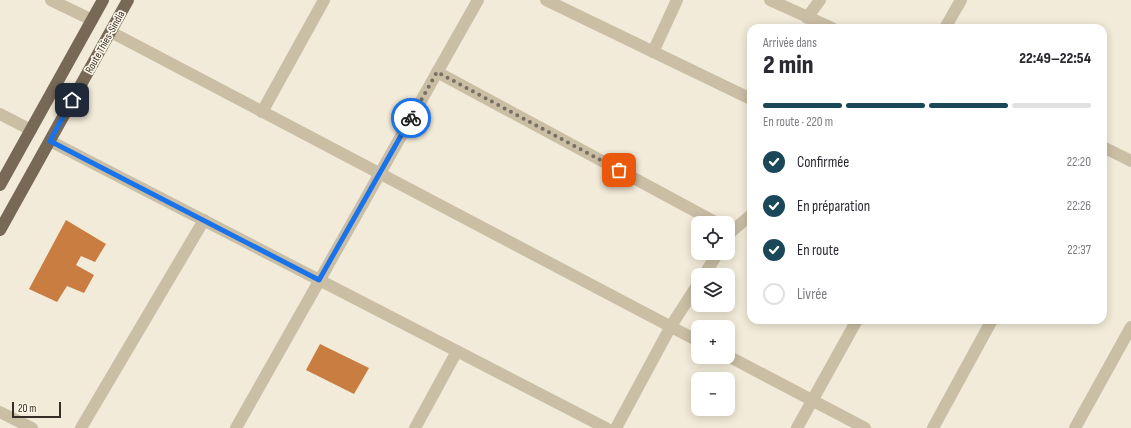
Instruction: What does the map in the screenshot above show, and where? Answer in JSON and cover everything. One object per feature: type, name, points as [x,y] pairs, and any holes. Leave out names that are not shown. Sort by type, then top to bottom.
[{"type":"main road","name":"Route Thies-Sindia","points":[[0,185],[103,0]]},
{"type":"main road","name":"Route Thies-Sindia","points":[[0,230],[128,0]]},
{"type":"street","points":[[51,0],[92,20]]},
{"type":"street","points":[[262,112],[324,0]]},
{"type":"street","points":[[236,428],[478,0]]},
{"type":"street","points":[[546,0],[747,97]]},
{"type":"street","points":[[653,52],[677,0]]},
{"type":"street","points":[[770,0],[822,24]]},
{"type":"street","points":[[807,18],[820,0]]},
{"type":"street","points":[[946,24],[961,0]]},
{"type":"street","points":[[110,32],[691,336]]},
{"type":"street","points":[[437,72],[704,216]]},
{"type":"street","points":[[0,114],[31,130]]},
{"type":"street","points":[[50,141],[606,428]]},
{"type":"street","points":[[1107,149],[1131,161]]},
{"type":"street","points":[[735,227],[747,218]]},
{"type":"street","points":[[81,428],[204,220]]},
{"type":"street","points":[[616,428],[671,326],[691,295]]},
{"type":"street","points":[[797,428],[855,324]]},
{"type":"street","points":[[933,428],[990,324]]},
{"type":"street","points":[[1075,428],[1131,327]]},
{"type":"street","points":[[415,428],[457,351]]},
{"type":"street","points":[[735,360],[865,428]]},
{"type":"street","points":[[0,412],[32,428]]},
{"type":"building","points":[[66,220],[106,244],[95,262],[81,256],[76,265],[94,275],[84,293],[67,286],[57,302],[29,289]]},
{"type":"building","points":[[320,344],[369,368],[354,394],[306,370]]},
{"type":"way so far","points":[[411,118],[437,72],[619,170]]},
{"type":"route","points":[[72,100],[50,141],[319,280],[411,118]]}]
